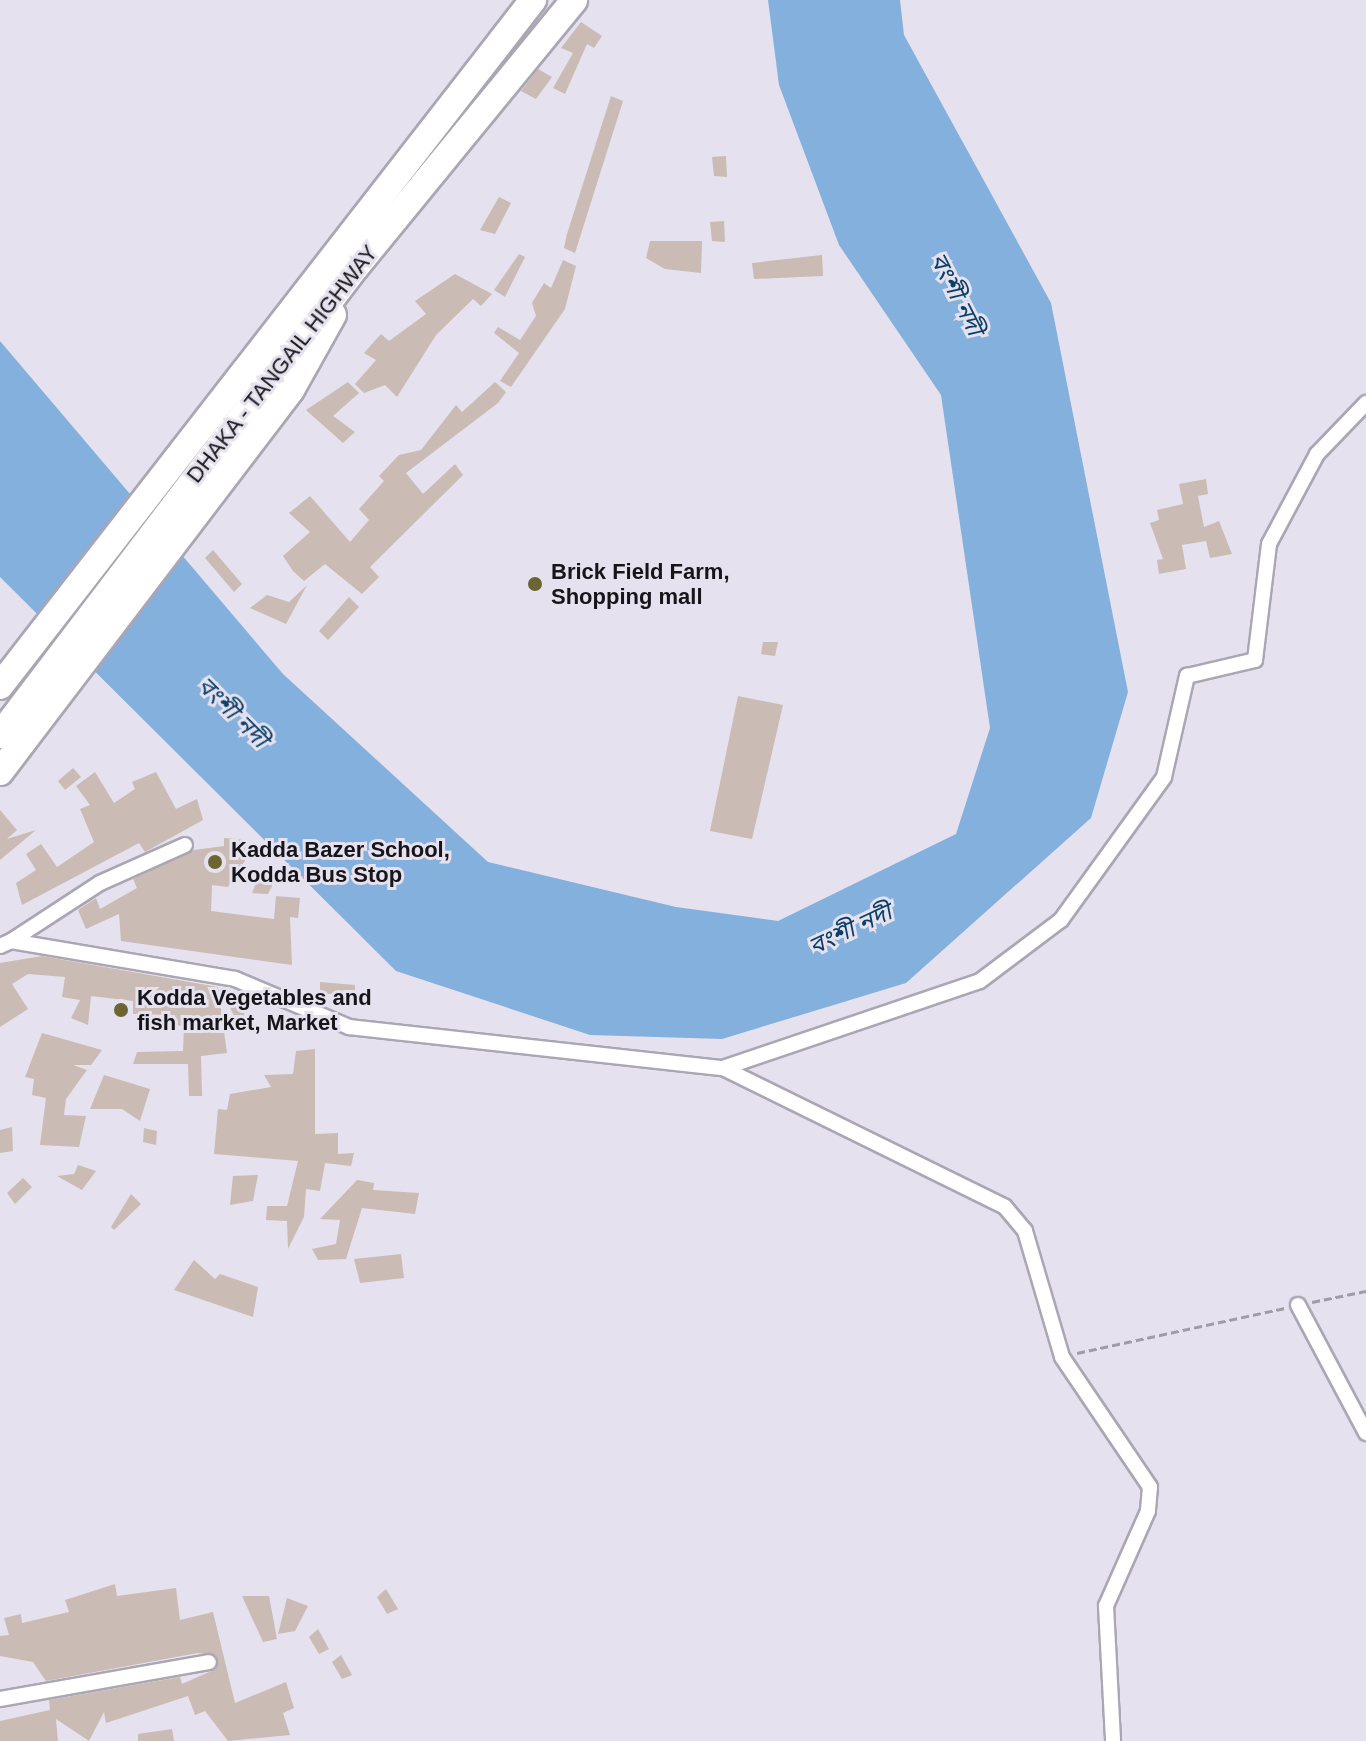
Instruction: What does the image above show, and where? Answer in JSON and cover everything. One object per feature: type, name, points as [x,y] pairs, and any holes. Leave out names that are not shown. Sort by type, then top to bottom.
[{"type":"highway","name":"DHAKA - TANGAIL HIGHWAY","points":[[0,686],[194,432],[533,0]]},
{"type":"highway","name":"DHAKA - TANGAIL HIGHWAY","points":[[0,735],[32,711],[215,450],[355,268],[574,0]]},
{"type":"highway","points":[[0,772],[32,711],[233,470],[318,346],[355,268]]},
{"type":"street","points":[[723,1068],[980,981],[1061,920],[1164,777],[1187,676],[1255,660],[1269,544],[1317,454],[1366,403]]},
{"type":"street","points":[[5,944],[100,883],[185,845]]},
{"type":"street","points":[[5,944],[235,979],[349,1027],[723,1068],[1005,1207],[1025,1231],[1062,1357],[1150,1487],[1148,1511],[1106,1606],[1113,1741]]},
{"type":"street","points":[[1298,1305],[1366,1433]]},
{"type":"street","points":[[0,1699],[209,1662]]},
{"type":"path","points":[[1062,1357],[1366,1291]]},
{"type":"water","name":"বংশী নদী","points":[[768,0],[900,0],[904,35],[1051,303],[1128,692],[1091,818],[906,983],[722,1039],[590,1035],[396,971],[0,577],[0,341],[283,674],[488,862],[676,907],[778,921],[956,834],[990,728],[941,395],[839,245],[779,85]]},
{"type":"building","points":[[581,22],[602,36],[594,48],[587,44],[565,94],[553,88],[573,53],[561,48]]},
{"type":"building","points":[[538,69],[552,77],[536,99],[521,91]]},
{"type":"building","points":[[611,96],[623,101],[575,253],[564,248],[567,234]]},
{"type":"building","points":[[726,156],[727,177],[714,176],[712,157]]},
{"type":"building","points":[[499,197],[511,203],[495,234],[480,230]]},
{"type":"building","points":[[724,221],[725,242],[712,241],[710,222]]},
{"type":"building","points":[[650,241],[702,241],[701,273],[665,269],[646,258]]},
{"type":"building","points":[[519,254],[525,257],[505,297],[494,290]]},
{"type":"building","points":[[822,255],[823,276],[754,279],[752,263]]},
{"type":"building","points":[[563,260],[576,266],[565,309],[511,387],[500,381],[519,353],[494,333],[498,327],[520,340],[536,316],[532,303],[544,283],[551,288]]},
{"type":"building","points":[[455,274],[492,294],[481,306],[473,299],[436,335],[397,397],[385,385],[364,393],[355,384],[376,360],[364,353],[381,334],[389,341],[426,314],[415,301]]},
{"type":"building","points":[[348,382],[359,393],[333,416],[355,432],[343,443],[306,410]]},
{"type":"building","points":[[495,382],[506,392],[498,403],[406,473],[423,494],[455,464],[463,475],[370,567],[379,577],[362,594],[325,564],[304,581],[293,571],[283,556],[310,532],[289,513],[310,496],[350,542],[369,520],[359,509],[384,481],[379,476],[399,455],[421,450],[456,405],[462,412]]},
{"type":"building","points":[[1206,479],[1208,494],[1198,496],[1204,527],[1219,521],[1232,554],[1210,558],[1206,541],[1182,545],[1186,569],[1159,574],[1157,560],[1163,559],[1150,523],[1159,520],[1157,510],[1183,504],[1179,484]]},
{"type":"building","points":[[213,550],[242,584],[234,592],[205,558]]},
{"type":"building","points":[[307,585],[286,624],[250,608],[267,595],[289,602]]},
{"type":"building","points":[[349,597],[359,607],[328,640],[319,631]]},
{"type":"building","points":[[763,642],[778,642],[775,656],[761,654]]},
{"type":"building","points":[[738,696],[783,705],[752,839],[710,831]]},
{"type":"building","points":[[73,768],[81,777],[65,790],[58,781]]},
{"type":"building","points":[[95,772],[114,803],[135,789],[132,782],[156,772],[176,809],[197,799],[203,820],[145,852],[139,843],[22,905],[16,883],[36,870],[26,854],[41,844],[57,867],[94,842],[80,809],[90,805],[76,786]]},
{"type":"building","points":[[0,810],[17,830],[7,839],[36,830],[0,860]]},
{"type":"building","points":[[224,838],[248,840],[246,859],[228,887],[212,885],[211,911],[274,919],[276,896],[300,898],[298,918],[290,917],[292,965],[121,941],[119,914],[86,929],[78,910],[96,898],[100,909],[137,888],[133,879],[194,850],[224,846]]},
{"type":"building","points":[[259,876],[274,882],[268,894],[252,893]]},
{"type":"building","points":[[42,956],[218,987],[227,1053],[201,1056],[202,1096],[189,1096],[188,1064],[133,1064],[137,1052],[183,1051],[184,1026],[175,1025],[175,1015],[133,1014],[133,1001],[91,996],[88,1025],[71,1018],[80,1000],[62,997],[65,977],[28,974],[12,984],[28,1009],[0,1027],[0,963]]},
{"type":"building","points":[[320,982],[355,985],[355,991],[320,995]]},
{"type":"building","points":[[224,996],[245,997],[243,1033]]},
{"type":"building","points":[[42,1033],[102,1050],[91,1065],[73,1065],[87,1070],[66,1099],[64,1115],[86,1116],[79,1147],[40,1145],[46,1098],[32,1095],[34,1079],[25,1077]]},
{"type":"building","points":[[315,1049],[315,1134],[338,1133],[338,1154],[354,1153],[351,1166],[325,1163],[320,1191],[306,1189],[304,1217],[288,1249],[287,1221],[266,1220],[267,1206],[287,1206],[298,1161],[214,1154],[218,1109],[227,1110],[230,1094],[271,1087],[264,1075],[293,1074],[296,1051]]},
{"type":"building","points":[[104,1075],[150,1089],[140,1121],[122,1109],[90,1109]]},
{"type":"building","points":[[12,1127],[13,1151],[0,1153],[0,1130]]},
{"type":"building","points":[[144,1128],[157,1131],[156,1145],[143,1142]]},
{"type":"building","points":[[78,1165],[96,1171],[82,1190],[57,1176],[74,1174]]},
{"type":"building","points":[[258,1175],[253,1201],[230,1205],[233,1176]]},
{"type":"building","points":[[23,1178],[32,1187],[15,1204],[7,1193]]},
{"type":"building","points":[[357,1180],[374,1183],[373,1190],[419,1193],[415,1214],[362,1208],[346,1259],[318,1260],[312,1249],[336,1244],[340,1220],[320,1219]]},
{"type":"building","points":[[131,1194],[141,1204],[114,1230],[111,1227]]},
{"type":"building","points":[[401,1254],[404,1278],[360,1283],[354,1259]]},
{"type":"building","points":[[194,1260],[215,1279],[220,1274],[258,1287],[253,1317],[174,1290]]},
{"type":"building","points":[[115,1584],[117,1596],[176,1588],[180,1620],[213,1612],[235,1703],[286,1682],[294,1708],[283,1713],[290,1735],[228,1741],[205,1711],[195,1715],[188,1696],[106,1723],[104,1712],[89,1741],[56,1719],[58,1741],[0,1741],[0,1721],[50,1710],[49,1700],[180,1677],[182,1684],[216,1669],[216,1655],[198,1653],[46,1681],[33,1662],[0,1656],[0,1636],[9,1635],[4,1618],[21,1614],[22,1623],[69,1612],[65,1600]]},
{"type":"building","points":[[386,1589],[398,1609],[387,1614],[377,1597]]},
{"type":"building","points":[[242,1596],[269,1596],[277,1639],[263,1642]]},
{"type":"building","points":[[287,1598],[308,1606],[295,1631],[278,1634]]},
{"type":"building","points":[[318,1629],[329,1649],[319,1654],[309,1637]]},
{"type":"building","points":[[341,1655],[352,1675],[342,1679],[332,1662]]},
{"type":"building","points":[[172,1729],[174,1741],[138,1741],[138,1734]]},
{"type":"place","name":"Brick Field Farm, Shopping mall","points":[[535,584]]},
{"type":"place","name":"Kadda Bazer School, Kodda Bus Stop","points":[[215,862]]},
{"type":"place","name":"Kodda Vegetables and fish market, Market","points":[[121,1010]]}]
